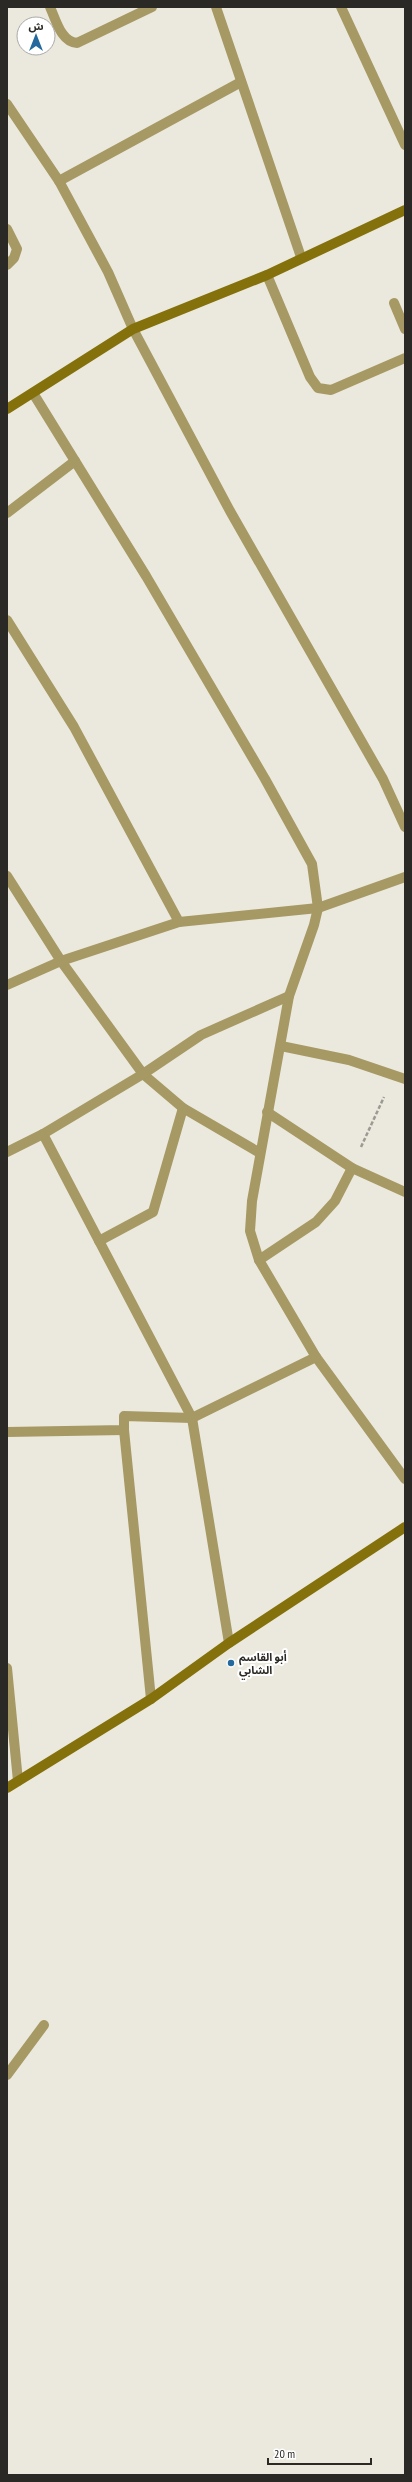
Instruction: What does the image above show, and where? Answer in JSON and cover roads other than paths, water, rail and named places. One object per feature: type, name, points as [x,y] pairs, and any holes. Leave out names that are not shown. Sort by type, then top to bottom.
[{"type":"street","points":[[50,7],[64,37],[70,42],[77,43],[152,7]]},
{"type":"street","points":[[216,7],[301,257]]},
{"type":"street","points":[[341,7],[405,144]]},
{"type":"street","points":[[59,181],[241,82]]},
{"type":"street","points":[[7,104],[59,181],[108,272],[133,329],[230,511],[383,779],[405,826]]},
{"type":"street","points":[[8,406],[33,393],[133,329],[267,275],[301,257],[405,210]]},
{"type":"street","points":[[7,229],[17,249],[14,258],[7,265]]},
{"type":"street","points":[[267,275],[310,377],[318,388],[331,390],[405,358]]},
{"type":"street","points":[[394,303],[405,329]]},
{"type":"street","points":[[33,393],[75,460],[265,779],[312,864],[318,908],[312,931],[289,996],[252,1201],[250,1231],[259,1260],[316,1357],[405,1479]]},
{"type":"street","points":[[7,513],[75,460]]},
{"type":"street","points":[[7,620],[74,727],[179,922]]},
{"type":"street","points":[[7,876],[61,961],[143,1074],[183,1108],[260,1153]]},
{"type":"street","points":[[7,985],[61,961],[179,922],[318,908],[405,877]]},
{"type":"street","points":[[7,1152],[43,1134],[143,1074],[201,1035],[289,996]]},
{"type":"street","points":[[281,1046],[349,1060],[405,1079]]},
{"type":"street","points":[[99,1241],[153,1212],[183,1108]]},
{"type":"street","points":[[267,1112],[352,1168],[405,1192]]},
{"type":"street","points":[[43,1134],[192,1418],[229,1643]]},
{"type":"street","points":[[259,1260],[316,1222],[335,1201],[352,1168]]},
{"type":"street","points":[[151,1699],[124,1430],[124,1416],[192,1418],[316,1357]]},
{"type":"street","points":[[7,1432],[124,1430]]},
{"type":"street","points":[[7,1788],[151,1699],[229,1643],[405,1528]]},
{"type":"street","points":[[7,1668],[18,1781]]},
{"type":"street","points":[[7,2075],[44,2025]]},
{"type":"place","name":"أبو القاسم الشابي","points":[[231,1663]]}]
